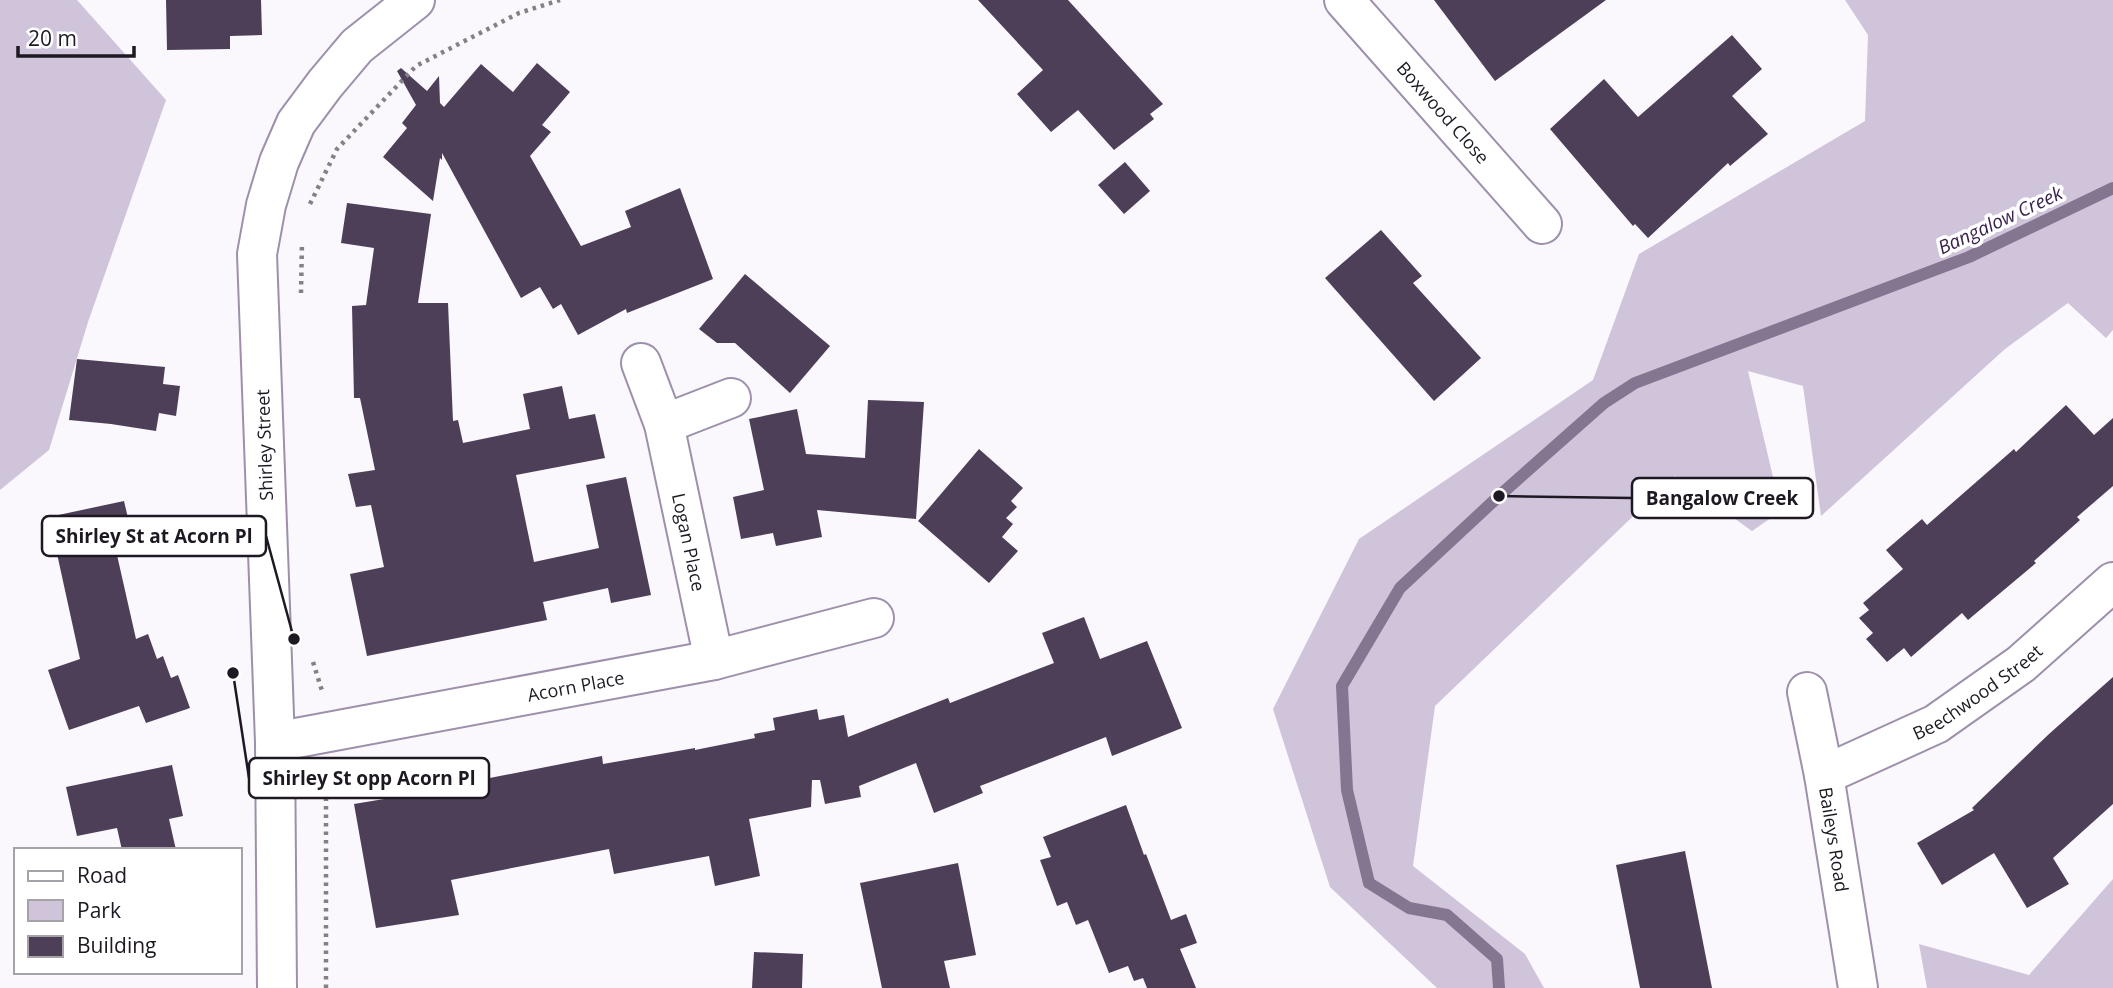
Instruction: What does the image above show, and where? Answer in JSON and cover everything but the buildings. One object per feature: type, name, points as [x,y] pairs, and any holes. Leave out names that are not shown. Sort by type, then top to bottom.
[{"type":"street","name":"Shirley Street","points":[[277,988],[275,742],[257,254],[266,205],[279,162],[296,124],[357,46],[415,0]]},
{"type":"street","name":"Boxwood Close","points":[[1344,0],[1542,224]]},
{"type":"street","name":"Logan Place","points":[[641,363],[664,424],[714,660]]},
{"type":"street","points":[[664,424],[731,398]]},
{"type":"street","name":"Beechwood Street","points":[[1824,775],[1936,724],[2021,664],[2113,582]]},
{"type":"street","name":"Acorn Place","points":[[275,742],[714,660],[874,618]]},
{"type":"street","name":"Baileys Road","points":[[1807,692],[1824,775],[1858,988]]},
{"type":"path","points":[[308,208],[337,149],[416,66],[519,13],[560,0]]},
{"type":"path","points":[[300,301],[302,233]]},
{"type":"path","points":[[310,651],[325,699],[326,988]]},
{"type":"green space","points":[[0,0],[77,0],[166,100],[88,322],[49,450],[0,490]]},
{"type":"green space","points":[[1845,0],[2113,0],[2113,330],[2106,338],[2068,303],[2005,349],[1821,516],[1803,386],[1748,371],[1781,511],[1752,531],[1675,476],[1435,706],[1413,866],[1525,954],[1544,988],[1437,988],[1330,887],[1273,709],[1359,539],[1593,380],[1639,254],[1865,121],[1868,35]]},
{"type":"green space","points":[[2113,879],[2113,988],[1927,988],[1919,944],[2029,975]]},
{"type":"waterway","name":"Bangalow Creek","points":[[1499,988],[1497,959],[1447,915],[1409,908],[1369,883],[1347,790],[1342,686],[1400,588],[1604,403],[1635,383],[1969,257],[2113,188]]},
{"type":"place","name":"Bangalow Creek","points":[[1499,496]]},
{"type":"place","name":"Shirley St at Acorn Pl","points":[[294,639]]},
{"type":"place","name":"Shirley St opp Acorn Pl","points":[[233,673]]}]
